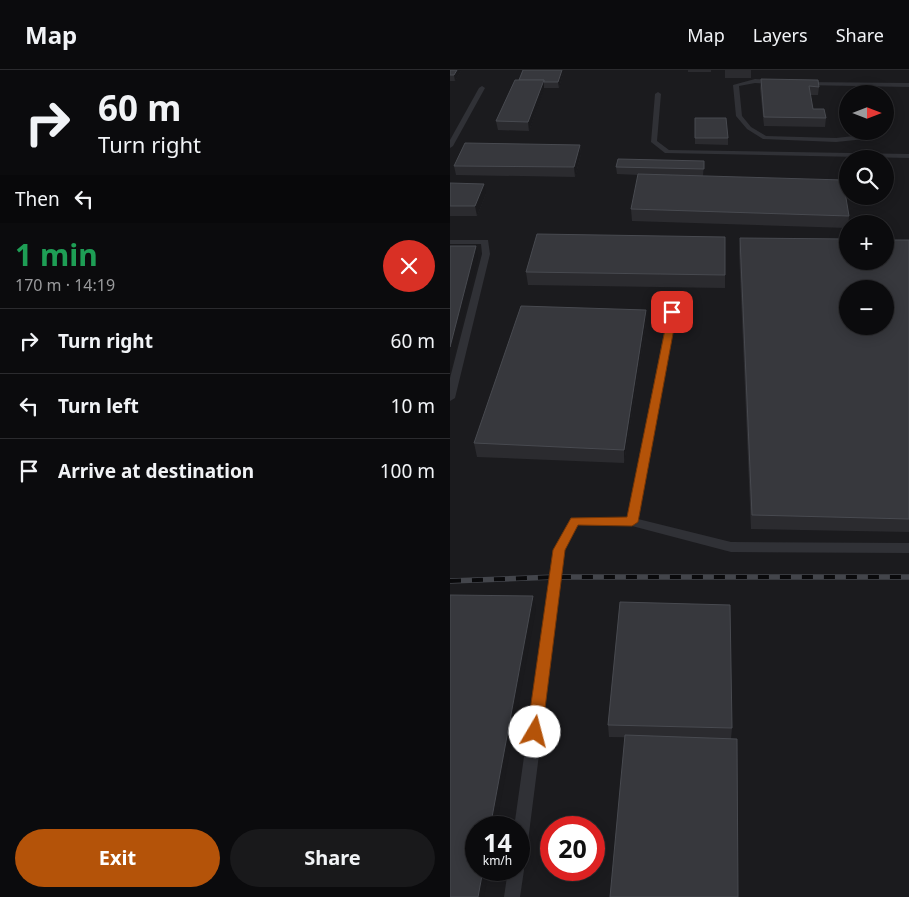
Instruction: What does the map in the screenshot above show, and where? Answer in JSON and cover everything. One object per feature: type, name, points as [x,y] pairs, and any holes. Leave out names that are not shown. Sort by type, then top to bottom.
[{"type":"lane","points":[[785,82],[755,81],[736,85],[739,116],[749,128],[765,138],[839,140]]},
{"type":"lane","points":[[794,82],[846,85]]},
{"type":"lane","points":[[894,85],[909,85]]},
{"type":"lane","points":[[450,146],[482,88]]},
{"type":"lane","points":[[658,94],[654,142],[666,152],[909,156]]},
{"type":"lane","points":[[450,242],[485,242],[486,254],[450,398]]},
{"type":"lane","points":[[632,522],[672,312]]},
{"type":"lane","points":[[523,816],[559,550],[575,521],[632,522],[731,546],[909,548]]},
{"type":"lane","points":[[512,897],[514,881]]},
{"type":"shaded area","points":[[450,70],[909,70],[909,897],[450,897]]},
{"type":"building","points":[[450,70],[457,70],[454,75],[450,75]]},
{"type":"building","points":[[523,70],[562,70],[558,82],[544,82],[544,80],[519,80]]},
{"type":"building","points":[[761,79],[818,80],[819,87],[809,86],[813,109],[824,109],[826,118],[764,117]]},
{"type":"building","points":[[515,80],[544,80],[528,122],[496,121]]},
{"type":"building","points":[[695,118],[726,118],[728,138],[695,138]]},
{"type":"building","points":[[465,143],[580,145],[574,167],[454,166]]},
{"type":"building","points":[[618,159],[704,161],[704,169],[616,167]]},
{"type":"building","points":[[638,174],[839,180],[839,205],[847,205],[849,215],[839,216],[631,209]]},
{"type":"building","points":[[450,183],[484,184],[475,206],[450,206]]},
{"type":"building","points":[[537,234],[725,237],[725,275],[526,272]]},
{"type":"building","points":[[740,238],[839,239],[839,270],[894,270],[894,240],[909,240],[909,519],[752,515]]},
{"type":"building","points":[[450,246],[476,246],[450,347]]},
{"type":"building","points":[[521,306],[646,310],[624,450],[474,443]]},
{"type":"building","points":[[450,595],[533,596],[492,816],[465,816],[465,881],[481,881],[478,897],[450,897]]},
{"type":"building","points":[[620,602],[730,605],[732,728],[608,725]]},
{"type":"building","points":[[625,735],[737,739],[738,897],[610,897]]},
{"type":"railway","points":[[450,581],[556,577],[909,577]]},
{"type":"route","points":[[535,732],[559,550],[575,521],[632,522],[672,312]]}]
